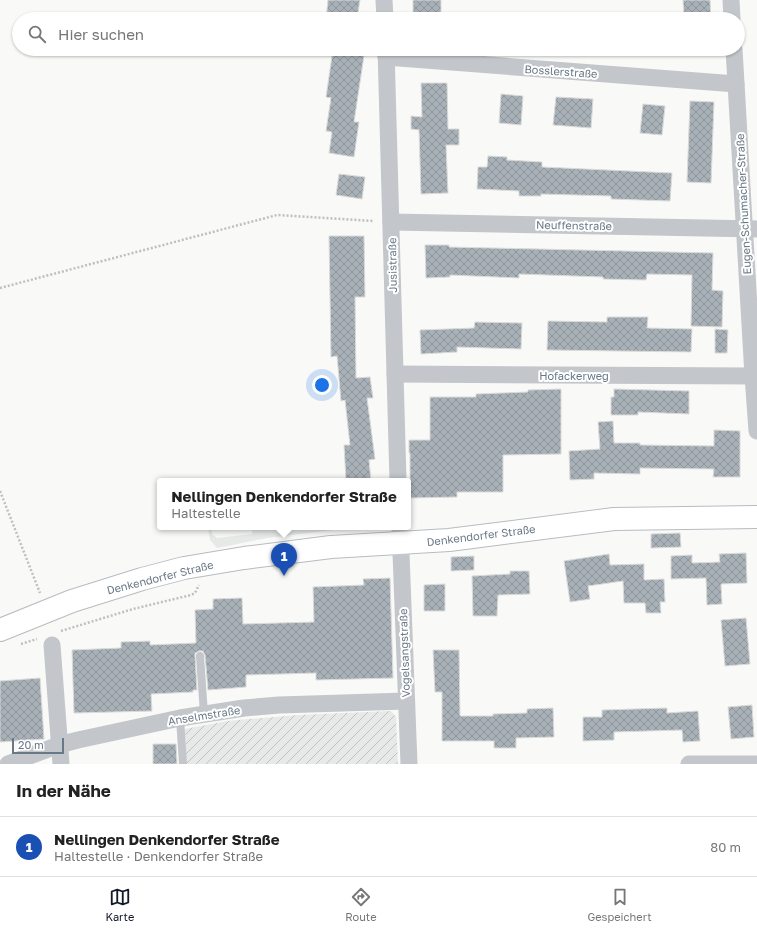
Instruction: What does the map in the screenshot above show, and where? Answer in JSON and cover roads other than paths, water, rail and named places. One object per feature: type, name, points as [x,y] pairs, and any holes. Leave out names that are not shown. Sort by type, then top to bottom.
[{"type":"main road","name":"Denkendorfer Straße","points":[[0,630],[72,602],[142,579],[207,564],[272,554],[323,548],[400,535],[449,540],[614,519],[757,517]]},
{"type":"street","points":[[384,0],[385,12]]},
{"type":"street","points":[[731,0],[732,12]]},
{"type":"street","name":"Jusistraße","points":[[386,56],[398,478]]},
{"type":"street","name":"Bosslerstraße","points":[[420,56],[736,84]]},
{"type":"street","name":"Eugen-Schumacher-Straße","points":[[734,56],[751,229],[752,376],[757,431]]},
{"type":"street","name":"Neuffenstraße","points":[[391,222],[751,229]]},
{"type":"street","name":"Hofackerweg","points":[[395,374],[752,376]]},
{"type":"street","name":"Vogelsangstraße","points":[[400,535],[409,764]]},
{"type":"street","points":[[49,639],[61,764]]},
{"type":"street","name":"Anselmstraße","points":[[8,764],[59,745],[204,714],[267,706],[406,701]]},
{"type":"street","points":[[689,764],[757,764]]},
{"type":"lane","points":[[200,656],[204,714]]},
{"type":"lane","points":[[180,718],[183,764]]},
{"type":"place","name":"Nellingen Denkendorfer Straße","points":[[284,576]]}]
